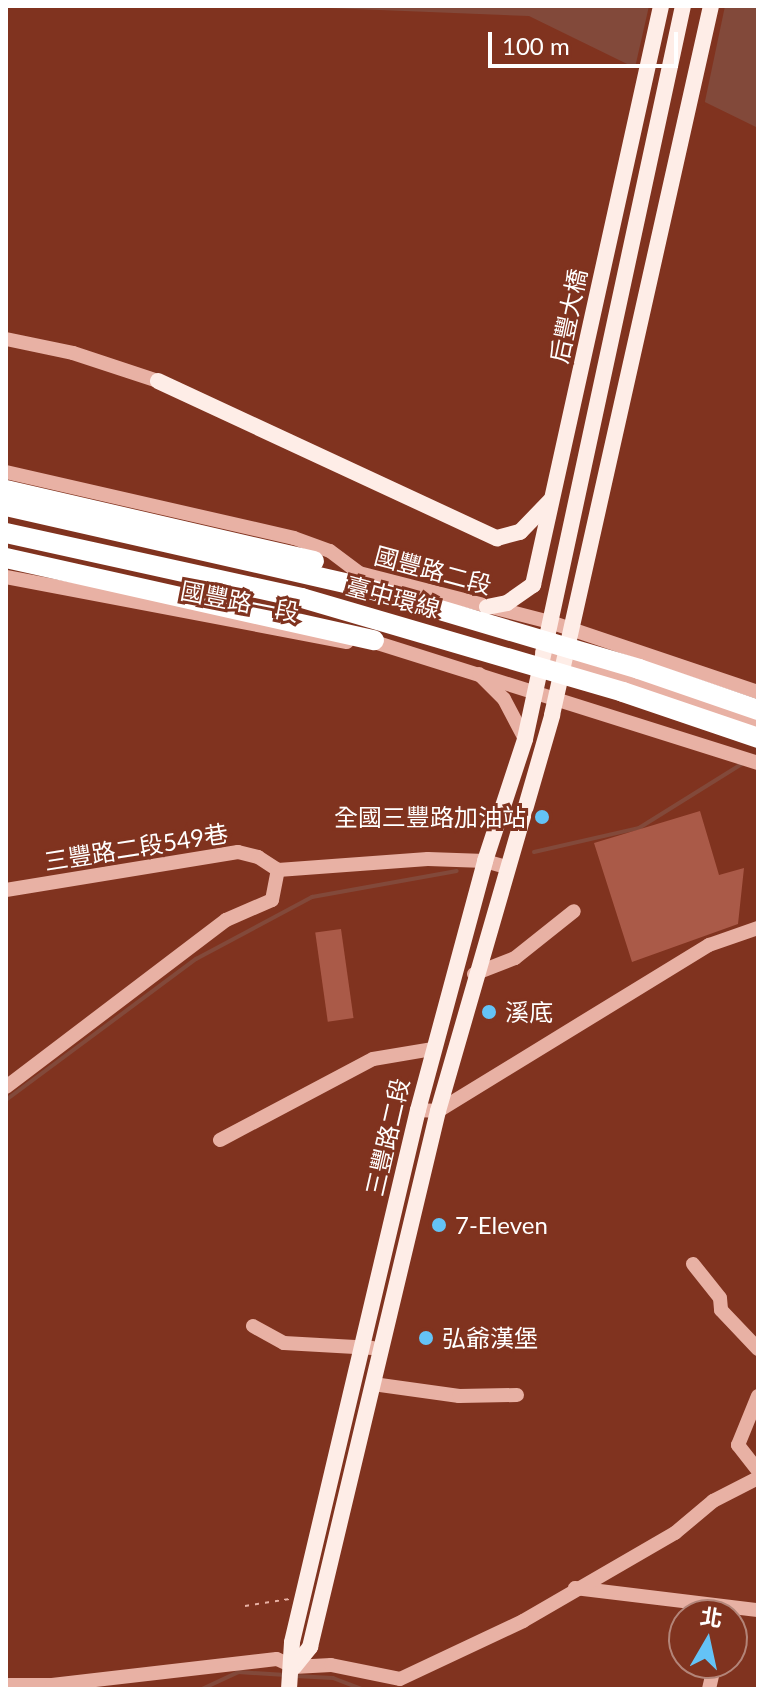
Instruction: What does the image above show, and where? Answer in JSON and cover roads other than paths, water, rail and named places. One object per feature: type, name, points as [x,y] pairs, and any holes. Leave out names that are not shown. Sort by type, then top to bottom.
[{"type":"highway","points":[[9,479],[105,510],[359,573]]},
{"type":"highway","name":"臺中環線","points":[[6,506],[359,586],[610,660],[758,710]]},
{"type":"highway","name":"臺中環線","points":[[6,533],[302,598],[623,692],[758,738]]},
{"type":"highway","points":[[6,558],[306,622],[374,640]]},
{"type":"highway","points":[[306,622],[382,608],[542,652]]},
{"type":"main road","name":"后豐大橋","points":[[487,607],[507,603],[533,585],[661,6]]},
{"type":"main road","name":"后豐大橋","points":[[550,622],[683,6]]},
{"type":"main road","points":[[571,629],[711,6]]},
{"type":"main road","points":[[158,381],[497,538],[520,532],[553,496]]},
{"type":"main road","name":"三豐路二段","points":[[289,1689],[294,1667],[292,1642],[418,1110],[485,861],[525,739],[550,622]]},
{"type":"main road","name":"三豐路二段","points":[[294,1667],[310,1647],[438,1111],[571,629]]},
{"type":"street","points":[[6,339],[73,353],[158,381]]},
{"type":"street","name":"國豐路二段","points":[[9,479],[294,538],[330,551],[359,573],[550,622],[758,692]]},
{"type":"street","points":[[6,526],[9,479]]},
{"type":"street","name":"國豐路一段","points":[[6,577],[316,639],[374,640],[464,667]]},
{"type":"street","points":[[542,652],[758,725]]},
{"type":"street","points":[[464,667],[758,763]]},
{"type":"street","points":[[464,667],[504,699],[525,739]]},
{"type":"street","name":"三豐路二段549巷","points":[[6,890],[238,852],[258,857],[278,870],[428,859],[485,861],[506,867]]},
{"type":"street","points":[[6,1087],[226,920],[272,900],[278,870]]},
{"type":"street","points":[[474,974],[515,958],[574,911]]},
{"type":"street","points":[[418,1110],[438,1111],[709,945],[758,928]]},
{"type":"street","points":[[220,1140],[373,1059],[410,1049],[433,1049]]},
{"type":"street","points":[[693,1264],[720,1298],[721,1310],[758,1349]]},
{"type":"street","points":[[253,1326],[284,1343],[382,1349]]},
{"type":"street","points":[[373,1384],[459,1396],[517,1395]]},
{"type":"street","points":[[758,1396],[738,1445],[758,1471]]},
{"type":"street","points":[[6,1685],[52,1685],[277,1659],[294,1667],[331,1665],[402,1684],[523,1621],[575,1588],[675,1533],[713,1501],[758,1478]]},
{"type":"street","points":[[575,1588],[668,1602]]},
{"type":"waterway","points":[[534,852],[639,828],[742,764]]},
{"type":"waterway","points":[[6,1100],[196,959],[312,897],[457,871]]},
{"type":"waterway","points":[[202,1689],[238,1672],[286,1675]]},
{"type":"waterway","points":[[295,1676],[333,1678],[362,1689]]},
{"type":"place","name":"全國三豐路加油站","points":[[542,817]]},
{"type":"place","name":"溪底","points":[[489,1012]]},
{"type":"place","name":"7-Eleven","points":[[439,1225]]},
{"type":"place","name":"弘爺漢堡","points":[[426,1338]]}]
